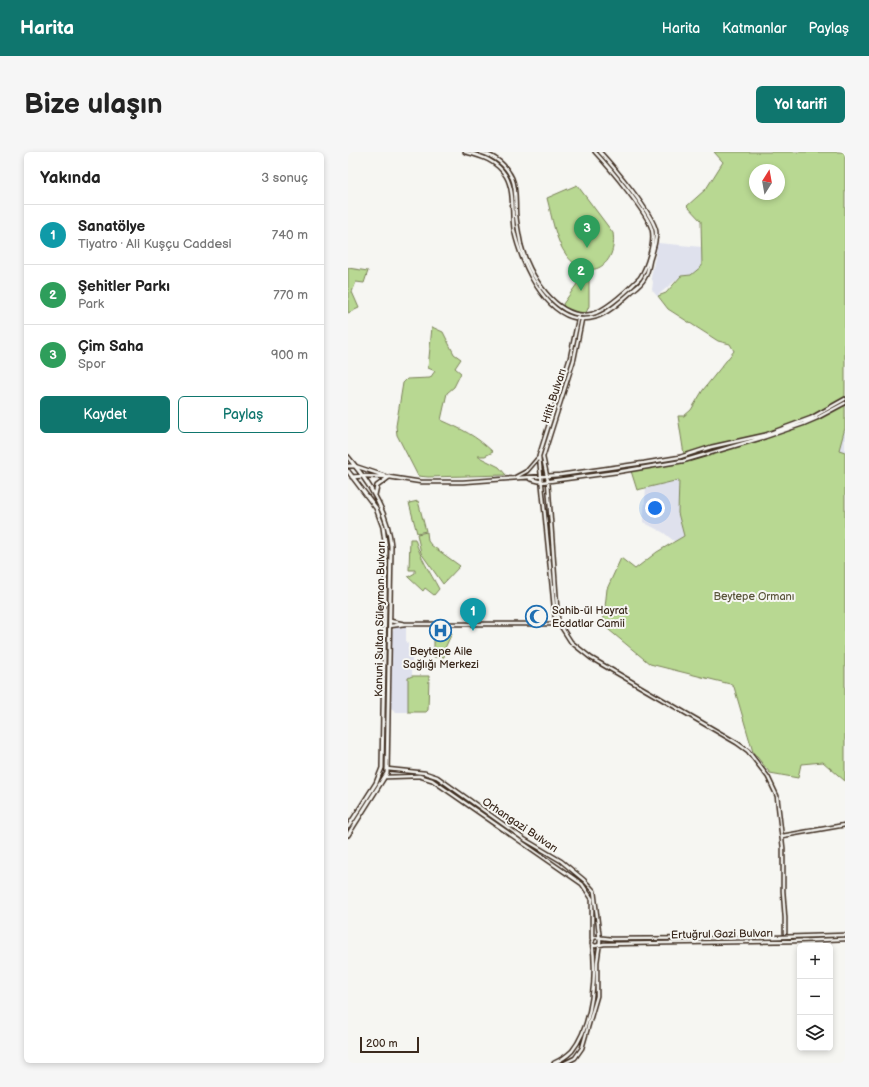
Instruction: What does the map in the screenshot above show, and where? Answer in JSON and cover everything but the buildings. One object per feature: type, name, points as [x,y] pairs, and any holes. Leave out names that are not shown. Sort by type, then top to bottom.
[{"type":"main road","points":[[465,152],[484,157],[493,162],[506,177],[511,188],[512,219],[521,255],[539,291],[555,308],[580,319],[594,318],[603,313],[643,282],[648,271],[656,237],[652,221],[632,192],[600,152]]},
{"type":"main road","points":[[480,152],[488,154],[502,165],[512,178],[515,191],[518,225],[525,257],[543,289],[558,304],[581,315],[592,314],[602,309],[640,278],[652,240],[652,232],[649,222],[613,172],[595,152]]},
{"type":"main road","points":[[640,278],[643,282]]},
{"type":"main road","points":[[555,308],[558,304]]},
{"type":"main road","name":"Hitit Bulvarı","points":[[559,623],[548,476],[543,457],[581,315]]},
{"type":"main road","points":[[350,476],[389,477],[429,482],[530,478],[556,476],[680,457],[711,447],[765,435],[823,412],[845,399]]},
{"type":"main road","points":[[530,478],[542,482],[683,461],[803,424],[845,403]]},
{"type":"main road","name":"Hitit Bulvarı","points":[[557,404],[547,428],[540,456],[555,617],[559,623]]},
{"type":"main road","points":[[547,428],[551,430]]},
{"type":"main road","points":[[711,447],[708,450],[712,453]]},
{"type":"main road","points":[[510,479],[519,477],[527,471],[540,456]]},
{"type":"main road","name":"Kanuni Sultan Süleyman Bulvarı","points":[[348,457],[363,476],[375,497],[385,517],[391,541],[388,770],[386,777],[348,836]]},
{"type":"main road","points":[[348,466],[355,466],[389,477]]},
{"type":"main road","name":"Kanuni Sultan Süleyman Bulvarı","points":[[348,471],[350,476],[361,487],[376,508],[386,537],[382,770],[348,827]]},
{"type":"main road","points":[[375,497],[377,486],[389,477]]},
{"type":"main road","points":[[361,487],[362,482],[366,482]]},
{"type":"main road","points":[[550,558],[555,558]]},
{"type":"main road","points":[[384,621],[405,624]]},
{"type":"main road","points":[[384,626],[405,624],[559,623],[571,642],[591,658],[737,743],[748,751],[773,785],[777,796],[782,836],[785,933]]},
{"type":"main road","points":[[382,770],[388,770]]},
{"type":"main road","name":"Orhangazi Bulvarı","points":[[388,770],[425,773],[437,777],[524,839],[554,857],[584,880],[594,890],[600,939],[597,962],[597,996],[582,1048],[575,1058],[565,1063]]},
{"type":"main road","points":[[380,774],[386,777]]},
{"type":"main road","name":"Orhangazi Bulvarı","points":[[386,777],[419,776],[432,780],[582,884],[589,893],[592,899],[593,995],[584,1026],[573,1050],[563,1059],[554,1063]]},
{"type":"main road","points":[[782,836],[845,825]]},
{"type":"main road","points":[[546,860],[550,855]]},
{"type":"main road","points":[[551,862],[554,860],[554,857]]},
{"type":"main road","name":"Ertuğrul Gazi Bulvarı","points":[[600,939],[744,938],[845,935]]},
{"type":"main road","points":[[592,939],[596,937],[600,939]]},
{"type":"main road","name":"Ertuğrul Gazi Bulvarı","points":[[599,944],[845,939]]},
{"type":"main road","points":[[592,943],[595,946],[599,944]]},
{"type":"main road","points":[[576,1044],[582,1048]]},
{"type":"main road","points":[[573,1050],[575,1053],[579,1053]]},
{"type":"shaded area","points":[[658,243],[702,247],[703,266],[691,275],[681,276],[657,296],[652,290],[653,282],[651,277]]},
{"type":"shaded area","points":[[845,428],[845,532],[839,450]]},
{"type":"shaded area","points":[[679,480],[678,513],[684,536],[675,542],[664,533],[643,522],[646,488]]},
{"type":"shaded area","points":[[395,627],[406,628],[406,643],[408,643],[408,651],[411,651],[412,655],[412,676],[408,678],[408,712],[396,712],[391,708],[392,633]]},
{"type":"green space","name":"Beytepe Ormanı","points":[[714,152],[845,152],[845,428],[839,450],[845,452],[845,781],[823,762],[801,764],[798,778],[770,773],[753,752],[734,687],[730,684],[650,664],[603,625],[607,589],[621,558],[635,569],[657,552],[684,536],[678,513],[679,480],[637,490],[631,471],[685,461],[678,416],[684,416],[691,410],[703,390],[734,351],[730,344],[718,341],[668,309],[658,296],[666,293],[681,276],[691,275],[702,266],[701,221],[687,206],[706,189],[723,162]]},
{"type":"green space","points":[[577,185],[613,233],[611,254],[606,262],[600,267],[593,269],[584,269],[575,264],[563,250],[554,228],[547,198]]},
{"type":"green space","points":[[348,268],[368,271],[364,283],[356,282],[352,292],[359,308],[348,313]]},
{"type":"green space","points":[[589,273],[589,306],[586,313],[580,313],[564,307],[563,304],[584,274]]},
{"type":"green space","points":[[432,327],[443,332],[454,354],[461,359],[455,368],[461,373],[454,387],[447,393],[441,420],[468,433],[486,446],[493,452],[485,456],[477,456],[499,467],[506,475],[418,476],[397,435],[396,426],[403,383],[407,379],[430,378],[435,371],[428,368]]},
{"type":"green space","points":[[418,501],[426,531],[417,533],[409,503]]},
{"type":"green space","points":[[427,532],[428,541],[431,545],[460,566],[443,584],[421,553],[417,534]]},
{"type":"green space","points":[[410,539],[415,539],[422,559],[439,589],[434,595],[425,588],[423,591],[408,577],[415,573],[415,570],[409,570]]},
{"type":"green space","points":[[443,633],[452,633],[445,648],[444,657],[434,657],[434,638],[441,636]]},
{"type":"green space","points":[[412,676],[429,676],[428,710],[426,712],[408,712],[408,678]]},
{"type":"place","name":"Çim Saha","points":[[587,248]]},
{"type":"place","name":"Şehitler Parkı","points":[[581,291]]},
{"type":"place","name":"Sahib-ül Hayrat Ecdatlar Camii","points":[[537,616]]},
{"type":"place","name":"Beytepe Aile Sağlığı Merkezi","points":[[441,631]]},
{"type":"place","name":"Sanatölye","points":[[473,631]]}]
